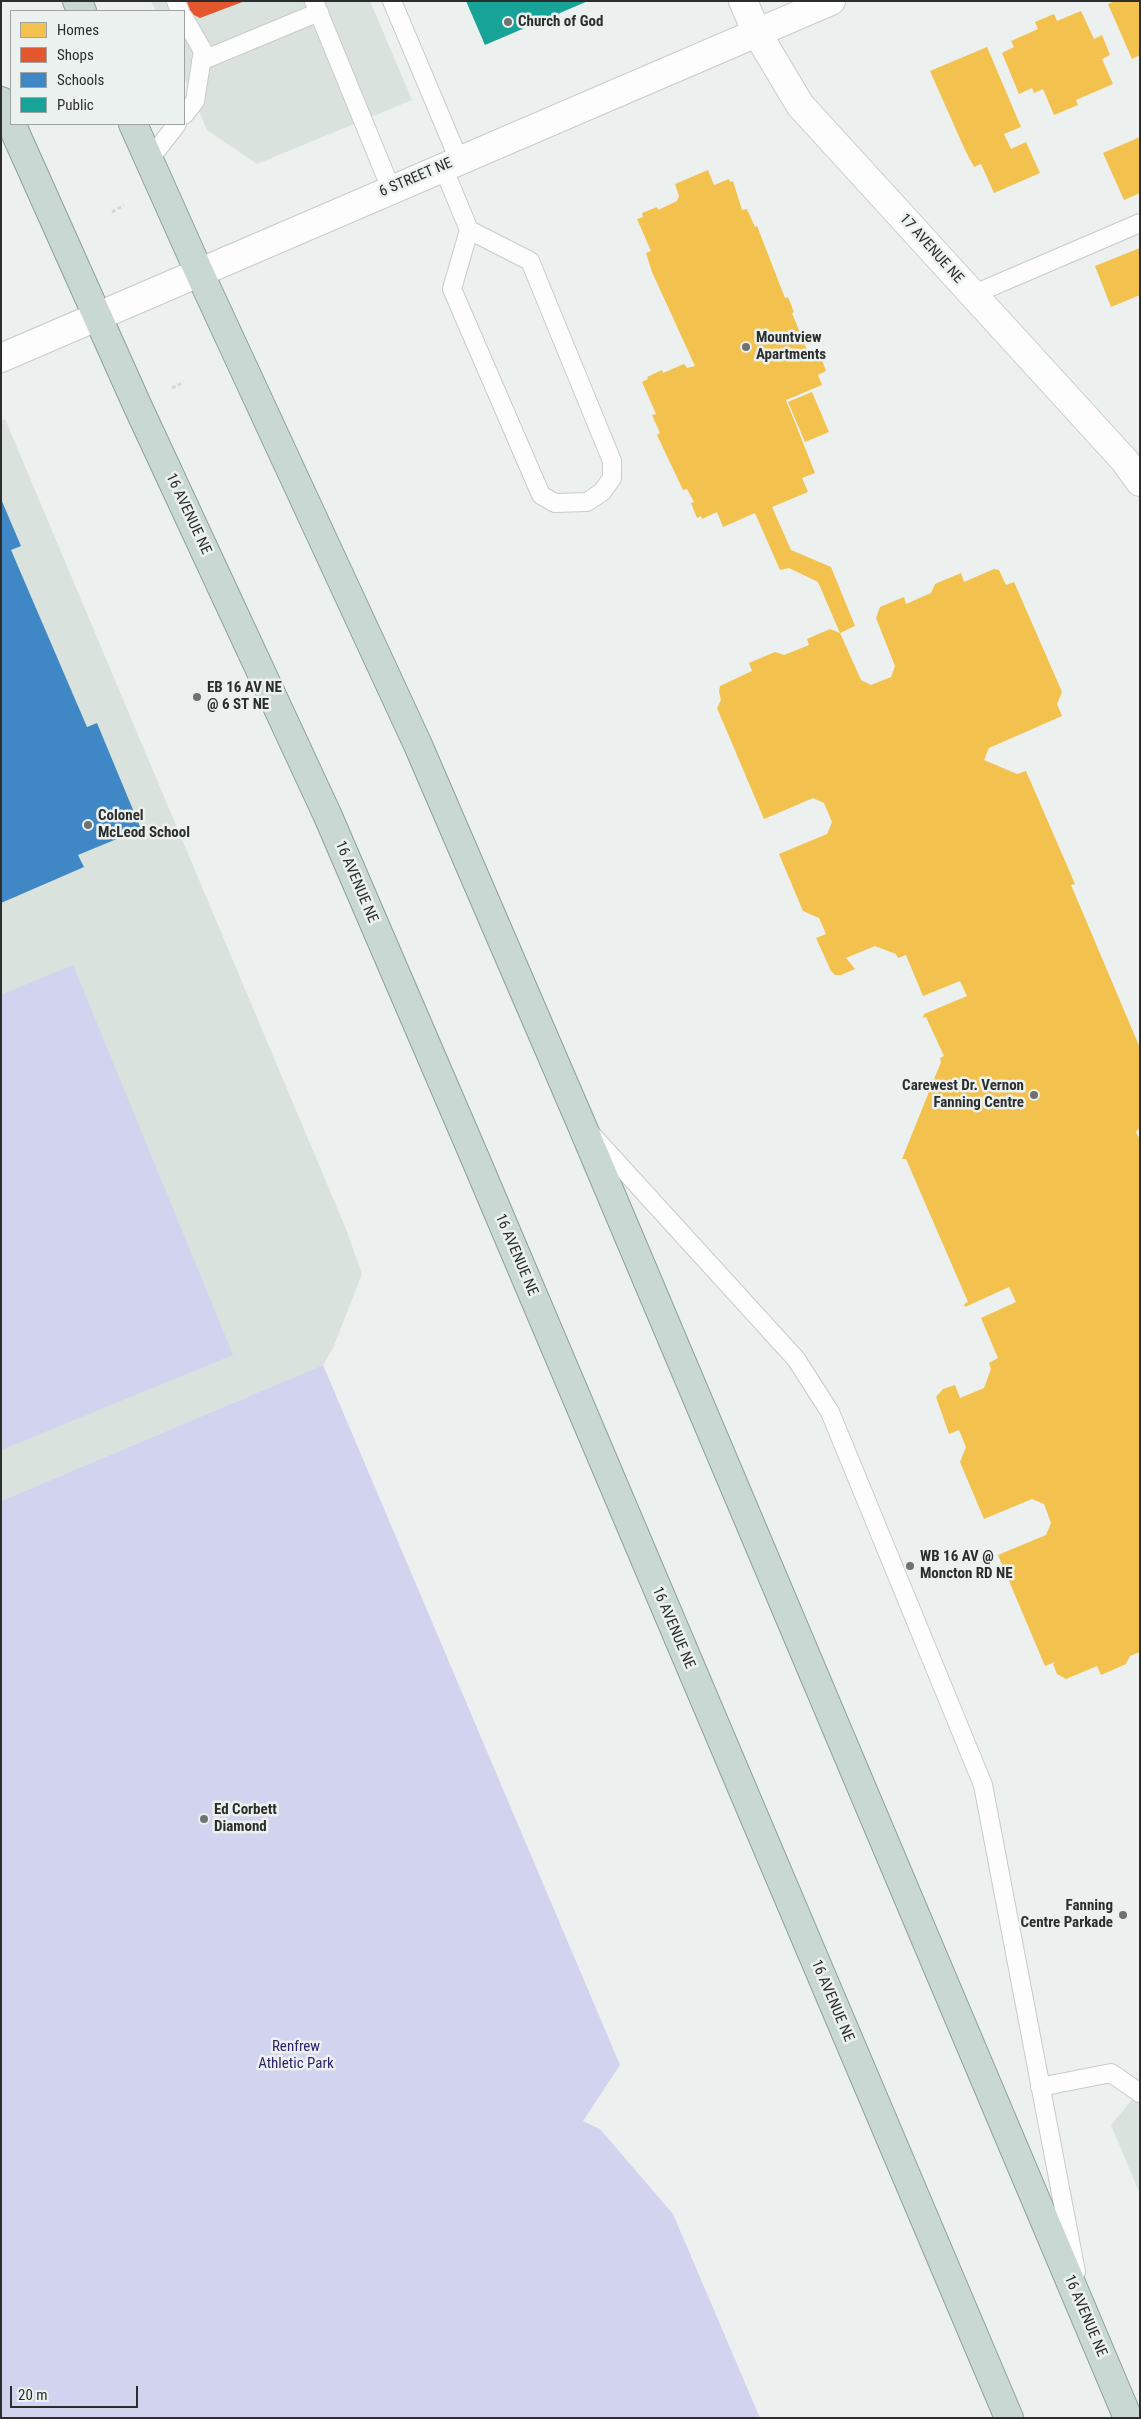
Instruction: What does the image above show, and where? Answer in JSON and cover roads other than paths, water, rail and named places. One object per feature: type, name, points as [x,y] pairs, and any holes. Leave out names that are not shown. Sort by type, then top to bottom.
[{"type":"highway","name":"16 AVENUE NE","points":[[1,101],[10,121]]},
{"type":"highway","name":"16 AVENUE NE","points":[[12,125],[98,318],[327,814],[475,1158],[1009,2418]]},
{"type":"highway","name":"16 AVENUE NE","points":[[132,125],[418,745],[580,1122],[1128,2418]]},
{"type":"street","name":"17 AVENUE NE","points":[[743,1],[757,33],[800,105],[1125,461],[1140,482]]},
{"type":"street","name":"6 STREET NE","points":[[1,358],[200,274],[451,163],[832,1]]},
{"type":"lane","points":[[392,1],[451,163],[469,230],[452,289],[541,495],[555,503],[587,502],[602,492],[612,478],[612,461],[530,261],[469,230]]},
{"type":"lane","points":[[201,61],[316,7],[391,189]]},
{"type":"lane","points":[[185,20],[202,51],[195,101],[185,114]]},
{"type":"lane","points":[[149,160],[176,125]]},
{"type":"lane","points":[[972,295],[1140,223]]},
{"type":"lane","points":[[580,1122],[796,1359],[830,1412],[983,1786],[1084,2314]]},
{"type":"lane","points":[[1040,2087],[1111,2073],[1140,2093]]},
{"type":"place","name":"Church of God","points":[[508,22]]},
{"type":"place","name":"Mountview Apartments","points":[[746,347]]},
{"type":"place","name":"EB 16 AV NE @ 6 ST NE","points":[[197,697]]},
{"type":"place","name":"Colonel McLeod School","points":[[88,825]]},
{"type":"place","name":"Carewest Dr. Vernon Fanning Centre","points":[[1034,1095]]},
{"type":"place","name":"WB 16 AV @ Moncton RD NE","points":[[910,1566]]},
{"type":"place","name":"Ed Corbett Diamond","points":[[204,1819]]},
{"type":"place","name":"Fanning Centre Parkade","points":[[1123,1915]]},
{"type":"park label","name":"Renfrew Athletic Park","points":[[296,2056]]}]
